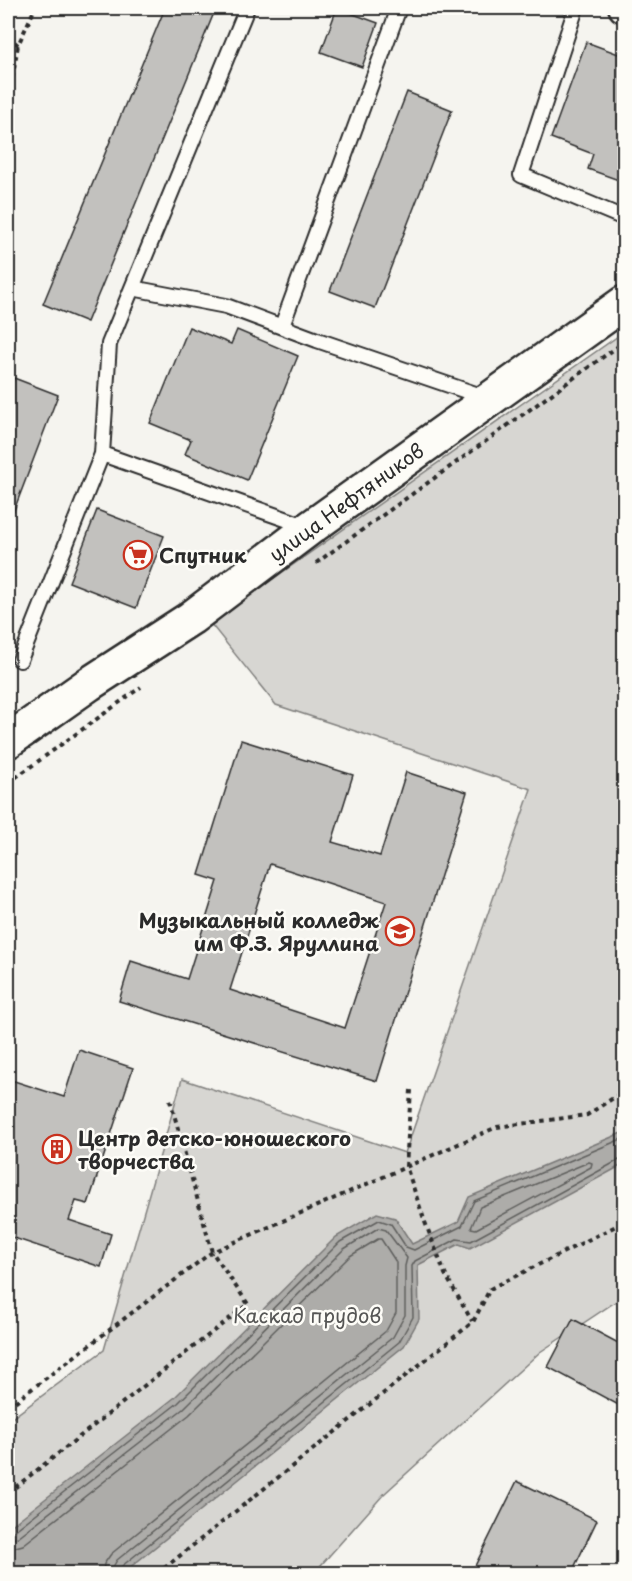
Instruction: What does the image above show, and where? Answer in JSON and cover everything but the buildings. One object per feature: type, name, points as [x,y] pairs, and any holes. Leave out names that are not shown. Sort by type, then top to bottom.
[{"type":"street","name":"улица Нефтяников","points":[[8,741],[89,684],[192,618],[310,528],[624,303]]},
{"type":"lane","points":[[20,660],[102,454],[109,344],[247,8]]},
{"type":"lane","points":[[282,327],[399,8]]},
{"type":"lane","points":[[576,8],[521,175],[624,218]]},
{"type":"lane","points":[[132,288],[226,306],[489,398]]},
{"type":"lane","points":[[102,454],[310,528]]},
{"type":"path","points":[[8,104],[18,45],[35,8]]},
{"type":"path","points":[[8,36],[18,45]]},
{"type":"path","points":[[411,1090],[406,1166],[445,1274],[472,1322]]},
{"type":"path","points":[[8,1407],[212,1252],[497,1127],[587,1115],[624,1092]]},
{"type":"path","points":[[8,1493],[248,1304],[212,1252],[169,1096]]},
{"type":"path","points":[[158,1574],[472,1322],[490,1288],[624,1222]]},
{"type":"green space","name":"Каскад прудов","points":[[624,332],[624,1296],[540,1352],[384,1494],[314,1573],[8,1574],[8,1421],[104,1350],[182,1079],[405,1153],[531,789],[276,705],[210,623]]},
{"type":"water","points":[[624,1132],[624,1164],[470,1248],[459,1244],[418,1265],[419,1319],[404,1346],[123,1573],[8,1573],[8,1528],[174,1398],[336,1237],[377,1213],[395,1218],[412,1244],[458,1222],[469,1197]]},
{"type":"place","name":"Спутник","points":[[138,555]]},
{"type":"place","name":"Музыкальный колледж им Ф.З. Яруллина","points":[[400,931]]},
{"type":"place","name":"Центр детско-юношеского творчества","points":[[57,1149]]}]
